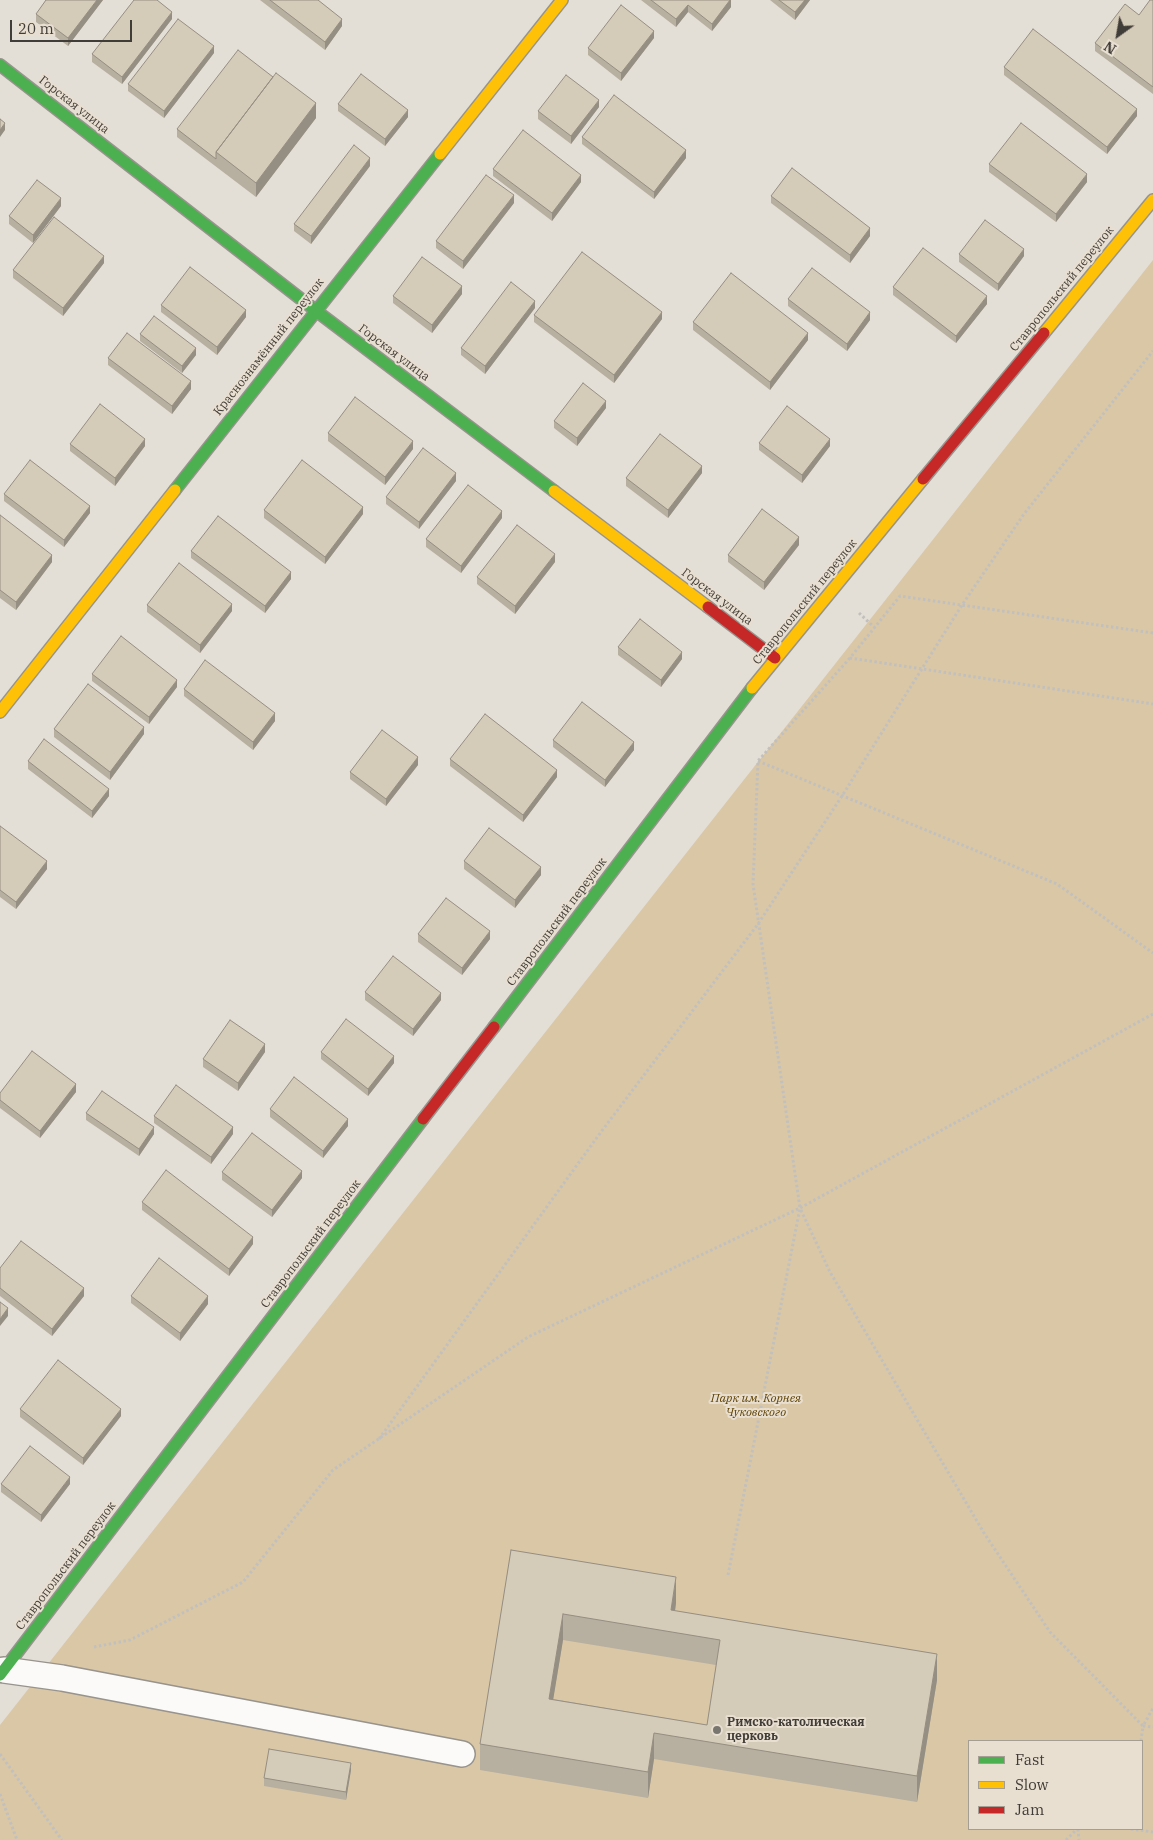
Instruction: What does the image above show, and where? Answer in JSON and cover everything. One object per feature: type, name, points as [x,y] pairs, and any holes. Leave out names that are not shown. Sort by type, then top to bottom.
[{"type":"street","name":"Краснознамённый переулок","points":[[0,712],[562,0]]},
{"type":"street","name":"Горская улица","points":[[0,65],[316,310],[775,658]]},
{"type":"street","name":"Ставропольский переулок","points":[[2,1672],[775,658],[1153,200]]},
{"type":"lane","points":[[2,1672],[46,1676],[462,1754]]},
{"type":"path","points":[[379,1439],[598,1136],[758,924],[842,796],[962,605],[1024,514],[1153,351]]},
{"type":"path","points":[[1153,633],[900,596],[850,658],[758,761],[753,884],[800,1208],[830,1272],[984,1533],[1050,1632],[1143,1726],[1153,1727]]},
{"type":"path","points":[[850,658],[1153,704]]},
{"type":"path","points":[[758,761],[1057,884],[1153,953]]},
{"type":"path","points":[[46,1676],[71,1653],[130,1640],[243,1582],[333,1470],[528,1337],[800,1208],[1153,1014]]},
{"type":"path","points":[[728,1574],[800,1208]]},
{"type":"path","points":[[1141,1740],[1143,1726],[1153,1708]]},
{"type":"path","points":[[0,1754],[62,1840]]},
{"type":"path","points":[[0,1794],[17,1840]]},
{"type":"path","points":[[1066,1840],[1076,1830]]},
{"type":"path","points":[[1138,1830],[1153,1832]]},
{"type":"green space","name":"Парк им. Корнея Чуковского","points":[[1153,260],[1153,1840],[0,1840],[0,1725]]},
{"type":"building","points":[[46,0],[97,0],[68,38],[36,14]]},
{"type":"building","points":[[134,0],[157,0],[172,12],[122,77],[92,54]]},
{"type":"building","points":[[270,0],[318,0],[342,19],[325,42]]},
{"type":"building","points":[[651,0],[730,0],[712,24],[688,5],[676,19]]},
{"type":"building","points":[[779,0],[805,0],[795,12]]},
{"type":"building","points":[[1150,0],[1153,0],[1153,87],[1095,43],[1125,4],[1139,15]]},
{"type":"building","points":[[621,5],[654,31],[621,73],[588,48]]},
{"type":"building","points":[[178,19],[214,46],[164,111],[128,84]]},
{"type":"building","points":[[1033,29],[1137,109],[1107,147],[1004,67]]},
{"type":"building","points":[[238,50],[273,77],[216,152],[216,159],[177,129]]},
{"type":"building","points":[[276,73],[316,103],[256,183],[216,152]]},
{"type":"building","points":[[361,74],[408,110],[385,139],[338,104]]},
{"type":"building","points":[[566,75],[599,100],[571,136],[538,111]]},
{"type":"building","points":[[614,95],[686,150],[654,192],[582,137]]},
{"type":"building","points":[[0,119],[5,123],[0,130]]},
{"type":"building","points":[[1021,123],[1087,174],[1056,214],[989,164]]},
{"type":"building","points":[[523,130],[581,175],[552,213],[493,169]]},
{"type":"building","points":[[354,145],[370,158],[311,236],[294,224]]},
{"type":"building","points":[[792,168],[870,228],[850,255],[771,196]]},
{"type":"building","points":[[486,175],[514,195],[463,261],[436,241]]},
{"type":"building","points":[[37,180],[61,198],[33,235],[9,216]]},
{"type":"building","points":[[54,217],[104,256],[63,308],[13,270]]},
{"type":"building","points":[[985,220],[1024,249],[998,284],[959,254]]},
{"type":"building","points":[[923,248],[987,296],[956,336],[893,287]]},
{"type":"building","points":[[582,252],[662,312],[614,375],[534,315]]},
{"type":"building","points":[[422,257],[462,286],[432,325],[393,296]]},
{"type":"building","points":[[190,267],[246,310],[217,347],[161,305]]},
{"type":"building","points":[[812,268],[870,312],[847,344],[788,299]]},
{"type":"building","points":[[731,273],[808,333],[770,382],[693,322]]},
{"type":"building","points":[[511,282],[535,301],[485,366],[461,348]]},
{"type":"building","points":[[154,316],[196,348],[182,366],[140,334]]},
{"type":"building","points":[[127,333],[191,381],[172,406],[108,358]]},
{"type":"building","points":[[583,383],[606,401],[577,438],[554,421]]},
{"type":"building","points":[[355,397],[413,441],[385,477],[328,433]]},
{"type":"building","points":[[100,404],[145,439],[115,478],[70,444]]},
{"type":"building","points":[[787,406],[830,439],[802,475],[759,443]]},
{"type":"building","points":[[660,434],[702,466],[668,510],[626,478]]},
{"type":"building","points":[[423,448],[456,473],[419,522],[386,497]]},
{"type":"building","points":[[30,460],[90,506],[64,540],[4,494]]},
{"type":"building","points":[[302,460],[363,507],[325,557],[264,510]]},
{"type":"building","points":[[468,485],[502,511],[461,566],[426,539]]},
{"type":"building","points":[[762,509],[799,537],[764,582],[728,555]]},
{"type":"building","points":[[0,515],[52,555],[16,602],[0,590]]},
{"type":"building","points":[[218,516],[291,572],[265,606],[191,551]]},
{"type":"building","points":[[517,525],[555,554],[515,606],[477,577]]},
{"type":"building","points":[[179,563],[232,604],[200,645],[147,605]]},
{"type":"building","points":[[640,619],[682,652],[661,680],[618,647]]},
{"type":"building","points":[[121,636],[177,680],[149,717],[92,674]]},
{"type":"building","points":[[205,660],[275,713],[253,742],[184,689]]},
{"type":"building","points":[[88,684],[144,727],[110,772],[54,729]]},
{"type":"building","points":[[582,702],[634,742],[605,780],[553,740]]},
{"type":"building","points":[[485,714],[557,770],[523,815],[450,759]]},
{"type":"building","points":[[382,730],[418,757],[386,799],[350,772]]},
{"type":"building","points":[[44,739],[109,789],[92,811],[28,761]]},
{"type":"building","points":[[0,826],[47,861],[16,902],[0,890]]},
{"type":"building","points":[[489,828],[541,867],[515,900],[464,861]]},
{"type":"building","points":[[446,898],[490,931],[462,968],[418,934]]},
{"type":"building","points":[[393,956],[441,993],[413,1029],[365,992]]},
{"type":"building","points":[[346,1019],[394,1056],[368,1089],[321,1052]]},
{"type":"building","points":[[230,1020],[265,1044],[238,1083],[203,1059]]},
{"type":"building","points":[[32,1051],[76,1084],[40,1131],[0,1100],[0,1093]]},
{"type":"building","points":[[294,1077],[348,1119],[323,1151],[270,1109]]},
{"type":"building","points":[[176,1085],[233,1127],[211,1157],[154,1116]]},
{"type":"building","points":[[102,1091],[154,1127],[139,1149],[86,1113]]},
{"type":"building","points":[[252,1133],[302,1171],[272,1210],[222,1172]]},
{"type":"building","points":[[166,1170],[253,1237],[229,1269],[142,1202]]},
{"type":"building","points":[[21,1241],[84,1288],[52,1329],[0,1288],[0,1268]]},
{"type":"building","points":[[159,1258],[208,1296],[180,1333],[131,1296]]},
{"type":"building","points":[[0,1302],[8,1308],[0,1319]]},
{"type":"building","points":[[58,1360],[121,1409],[83,1458],[20,1409]]},
{"type":"building","points":[[30,1446],[70,1477],[41,1515],[1,1484]]},
{"type":"building","points":[[511,1550],[676,1577],[671,1610],[937,1654],[917,1776],[654,1733],[648,1772],[480,1744]],"holes":[[[563,1614],[720,1640],[707,1725],[549,1699]]]},
{"type":"building","points":[[269,1749],[351,1763],[346,1792],[264,1778]]},
{"type":"traffic: fast","points":[[0,65],[315,310],[554,491]]},
{"type":"traffic: fast","points":[[175,490],[440,154]]},
{"type":"traffic: fast","points":[[494,1027],[752,688]]},
{"type":"traffic: fast","points":[[0,1675],[423,1119]]},
{"type":"traffic: slow","points":[[440,154],[562,0]]},
{"type":"traffic: slow","points":[[1044,333],[1153,200]]},
{"type":"traffic: slow","points":[[752,688],[923,479]]},
{"type":"traffic: slow","points":[[0,712],[175,490]]},
{"type":"traffic: slow","points":[[554,491],[708,607]]},
{"type":"traffic: jam","points":[[923,479],[1044,333]]},
{"type":"traffic: jam","points":[[708,607],[775,658]]},
{"type":"traffic: jam","points":[[423,1119],[494,1027]]},
{"type":"place","name":"Римско-католическая церковь","points":[[717,1730]]}]
